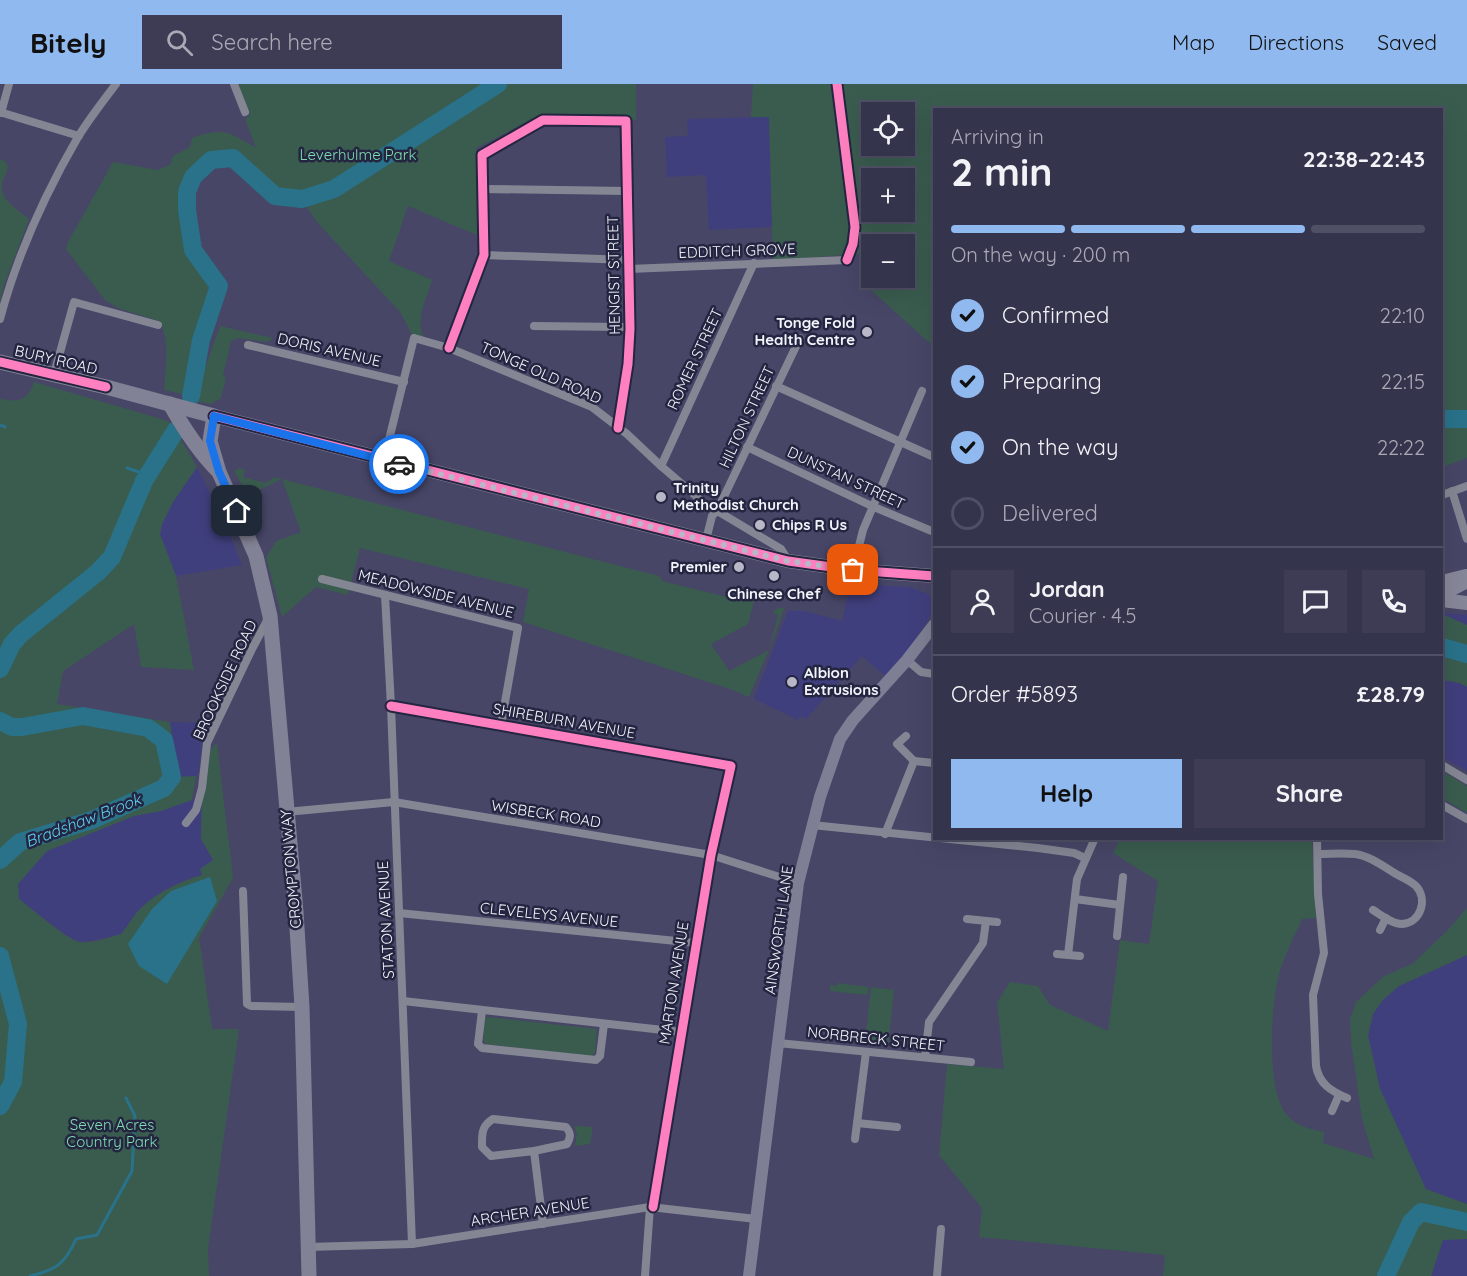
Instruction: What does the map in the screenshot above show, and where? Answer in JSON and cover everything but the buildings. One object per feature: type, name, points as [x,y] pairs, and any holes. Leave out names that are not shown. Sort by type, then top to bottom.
[{"type":"highway","name":"BURY ROAD","points":[[0,362],[207,414]]},
{"type":"highway","name":"CROMPTON WAY","points":[[170,404],[186,434],[219,472]]},
{"type":"highway","name":"CROMPTON WAY","points":[[207,414],[219,472],[256,556],[270,616],[302,1007],[309,1276]]},
{"type":"highway","points":[[197,445],[197,430],[207,414]]},
{"type":"main road","name":"BURY ROAD","points":[[207,414],[788,561],[853,570],[933,576]]},
{"type":"main road","points":[[1443,582],[1467,576]]},
{"type":"main road","points":[[1443,593],[1467,581]]},
{"type":"main road","points":[[1443,600],[1467,603]]},
{"type":"main road","name":"AINSWORTH LANE","points":[[749,1276],[798,883],[812,825],[840,739],[933,626]]},
{"type":"street","points":[[9,84],[0,113],[79,136]]},
{"type":"street","points":[[0,319],[10,283],[36,218],[79,136],[116,84]]},
{"type":"street","points":[[234,84],[245,112]]},
{"type":"street","name":"HENGIST STREET","points":[[483,189],[482,155],[543,120],[626,121],[630,329],[628,364],[618,428]]},
{"type":"street","points":[[449,348],[484,255],[483,189],[627,191]]},
{"type":"street","name":"EDDITCH GROVE","points":[[484,255],[629,265],[847,260]]},
{"type":"street","name":"ROMER STREET","points":[[661,466],[754,263]]},
{"type":"street","points":[[54,374],[74,302],[158,325]]},
{"type":"street","points":[[534,326],[630,329]]},
{"type":"street","name":"TONGE OLD ROAD","points":[[404,382],[414,338],[449,348],[591,407],[717,511],[781,549],[788,561]]},
{"type":"street","name":"HILTON STREET","points":[[706,540],[712,516],[717,511],[800,338]]},
{"type":"street","name":"DORIS AVENUE","points":[[248,345],[404,382]]},
{"type":"street","points":[[384,460],[404,382]]},
{"type":"street","points":[[776,386],[933,457]]},
{"type":"street","points":[[853,570],[863,530],[922,391]]},
{"type":"street","name":"DUNSTAN STREET","points":[[747,447],[873,507],[933,532]]},
{"type":"street","points":[[1443,495],[1467,486]]},
{"type":"street","points":[[1452,491],[1467,539]]},
{"type":"street","name":"MEADOWSIDE AVENUE","points":[[322,579],[518,628],[501,725]]},
{"type":"street","name":"STATON AVENUE","points":[[385,595],[412,1244]]},
{"type":"street","name":"BROOKSIDE ROAD","points":[[186,823],[196,810],[202,788],[207,743],[270,616]]},
{"type":"street","points":[[907,660],[921,672],[933,674]]},
{"type":"street","name":"SHIREBURN AVENUE","points":[[391,706],[731,766]]},
{"type":"street","points":[[906,736],[897,744],[914,761],[933,763]]},
{"type":"street","points":[[885,834],[914,761]]},
{"type":"street","name":"MARTON AVENUE","points":[[645,1276],[651,1207],[711,855],[731,766]]},
{"type":"street","points":[[1443,766],[1467,780]]},
{"type":"street","name":"WISBECK ROAD","points":[[286,812],[394,802],[711,855],[798,883]]},
{"type":"street","points":[[1443,806],[1467,819]]},
{"type":"street","points":[[812,825],[933,838]]},
{"type":"street","points":[[950,840],[1047,849],[1074,853],[1085,858]]},
{"type":"street","points":[[1068,955],[1077,879],[1094,840]]},
{"type":"street","points":[[1317,840],[1318,894],[1324,953],[1313,994],[1316,1066],[1317,1075],[1322,1083],[1331,1091],[1343,1096],[1332,1111]]},
{"type":"street","points":[[1318,854],[1356,854],[1373,860],[1415,885],[1421,894],[1423,904],[1420,913],[1413,920],[1402,924],[1373,910]]},
{"type":"street","points":[[1117,936],[1123,878]]},
{"type":"street","points":[[243,891],[247,1004],[302,1007]]},
{"type":"street","points":[[1075,898],[1120,905]]},
{"type":"street","name":"CLEVELEYS AVENUE","points":[[399,913],[696,943]]},
{"type":"street","points":[[1380,930],[1386,918]]},
{"type":"street","points":[[967,919],[997,922]]},
{"type":"street","points":[[925,1058],[929,1022],[983,942],[986,921]]},
{"type":"street","points":[[1057,954],[1080,956]]},
{"type":"street","points":[[403,1002],[681,1032]]},
{"type":"street","points":[[482,1011],[478,1044],[482,1048],[596,1060],[600,1056],[604,1024]]},
{"type":"street","name":"NORBRECK STREET","points":[[778,1043],[971,1062]]},
{"type":"street","points":[[855,1139],[866,1052]]},
{"type":"street","points":[[493,1119],[566,1127],[570,1132],[567,1144],[534,1151],[491,1156],[482,1148],[482,1130],[486,1123],[493,1119]]},
{"type":"street","points":[[857,1122],[897,1127]]},
{"type":"street","points":[[534,1151],[543,1224]]},
{"type":"street","name":"ARCHER AVENUE","points":[[308,1248],[412,1244],[651,1207],[756,1219]]},
{"type":"street","points":[[937,1276],[941,1229]]},
{"type":"shaded area","points":[[769,117],[772,227],[709,230],[706,175],[667,177],[665,137],[688,136],[687,119]]},
{"type":"shaded area","points":[[197,467],[225,523],[242,565],[176,576],[160,534],[162,524],[173,502]]},
{"type":"shaded area","points":[[851,583],[874,587],[877,585],[910,587],[928,594],[933,603],[931,615],[910,649],[885,676],[862,656],[806,719],[800,716],[798,720],[754,699],[788,611],[804,611],[842,621]]},
{"type":"shaded area","points":[[1443,613],[1467,615],[1467,625],[1443,614]]},
{"type":"shaded area","points":[[1443,680],[1460,683],[1467,687],[1467,771],[1443,758]]},
{"type":"shaded area","points":[[170,722],[206,723],[199,771],[196,776],[177,777]]},
{"type":"shaded area","points":[[202,796],[201,839],[213,860],[202,875],[170,888],[141,908],[121,935],[79,942],[67,936],[19,899],[18,883],[47,851],[134,816],[161,811]]},
{"type":"shaded area","points":[[1467,955],[1467,1204],[1426,1190],[1380,1089],[1368,1036],[1373,1014],[1382,1000],[1399,986]]},
{"type":"shaded area","points":[[1467,1239],[1467,1276],[1431,1276],[1443,1240]]},
{"type":"green space","name":"Leverhulme Park","points":[[238,84],[636,84],[636,120],[532,119],[476,148],[477,235],[408,206],[389,261],[432,280],[421,319],[422,334],[426,341],[414,338],[400,312],[316,221],[302,199],[275,196],[233,158],[211,160],[193,177],[187,192],[187,210],[193,249],[219,286],[201,340],[191,396],[164,390],[166,346],[159,321],[118,308],[105,300],[66,249],[113,162],[158,170],[170,165],[173,156],[190,147],[192,138],[219,132],[239,138],[256,148],[245,119],[250,115]]},
{"type":"green space","points":[[753,84],[1467,84],[1467,458],[1445,466],[1443,459],[1443,108],[933,108],[933,346],[869,288],[915,288],[915,234],[861,234],[861,264],[860,254],[773,260],[769,117],[751,117]]},
{"type":"green space","points":[[0,159],[8,166],[2,185],[4,195],[29,219],[4,285],[0,302]]},
{"type":"green space","points":[[220,326],[273,338],[267,342],[239,338],[231,341],[223,376],[226,377],[221,398],[211,404],[199,402],[194,399]]},
{"type":"green space","name":"Seven Acres Country Park","points":[[34,382],[171,423],[197,467],[173,502],[162,524],[160,534],[176,576],[194,670],[141,667],[134,624],[63,671],[57,704],[170,722],[177,777],[196,776],[192,800],[161,811],[134,816],[47,851],[18,884],[19,899],[74,940],[90,942],[121,934],[136,913],[148,902],[186,880],[202,875],[200,869],[213,860],[201,839],[202,788],[206,754],[217,743],[233,878],[199,938],[212,1029],[239,1029],[208,1249],[209,1276],[0,1276],[0,399],[22,399],[28,394]]},
{"type":"green space","points":[[240,468],[245,470],[243,477],[266,483],[274,477],[282,479],[257,491],[243,487],[234,471]]},
{"type":"green space","points":[[282,479],[659,576],[662,581],[747,602],[748,600],[754,601],[748,624],[711,644],[729,671],[769,650],[749,697],[523,622],[529,589],[360,548],[348,595],[316,587],[282,617],[266,558],[276,541],[301,532]]},
{"type":"green space","points":[[779,608],[784,608],[776,631],[769,650],[778,615],[773,613]]},
{"type":"green space","points":[[1443,614],[1467,625],[1467,687],[1460,683],[1443,680]]},
{"type":"green space","points":[[1443,772],[1467,786],[1467,813],[1443,799]]},
{"type":"green space","points":[[1120,840],[1312,840],[1316,918],[1302,919],[1285,956],[1278,979],[1272,1029],[1276,1088],[1280,1104],[1287,1115],[1299,1124],[1324,1132],[1323,1143],[1374,1159],[1362,1119],[1351,1042],[1350,1020],[1356,1002],[1384,976],[1412,964],[1447,931],[1467,908],[1467,955],[1399,986],[1383,1000],[1373,1014],[1368,1035],[1380,1089],[1426,1189],[1467,1204],[1467,1239],[1443,1240],[1431,1276],[1163,1276],[1165,1255],[979,1237],[982,1208],[939,1155],[947,1064],[1004,1069],[997,1003],[1010,982],[1038,986],[1050,1005],[1108,1031],[1120,940],[1149,944],[1158,881],[1113,853]]},
{"type":"green space","points":[[837,983],[869,987],[867,995],[830,991],[830,985],[837,986]]},
{"type":"green space","points":[[871,987],[894,990],[888,1046],[865,1043]]},
{"type":"green space","points":[[487,1017],[597,1029],[595,1053],[591,1057],[486,1044],[483,1040]]},
{"type":"green space","points":[[574,1126],[593,1127],[590,1144],[575,1146],[577,1134]]},
{"type":"water","points":[[210,877],[217,901],[167,984],[139,966],[128,944],[152,909],[171,891]]},
{"type":"waterway","name":"Bradshaw Brook","points":[[191,396],[201,340],[219,286],[193,250],[187,210],[187,192],[193,177],[211,160],[233,158],[275,196],[302,199],[334,189],[498,84]]},
{"type":"waterway","points":[[1443,419],[1467,419]]},
{"type":"waterway","points":[[0,425],[5,427]]},
{"type":"waterway","name":"Bradshaw Brook","points":[[0,669],[12,644],[21,634],[98,572],[112,557],[144,481],[176,430]]},
{"type":"waterway","points":[[127,468],[148,475]]},
{"type":"waterway","points":[[1443,647],[1467,654]]},
{"type":"waterway","name":"Bradshaw Brook","points":[[0,721],[12,727],[22,727],[83,716],[148,728],[164,740],[172,777],[164,788],[92,820],[20,842],[0,860]]},
{"type":"waterway","name":"Bradshaw Brook","points":[[0,956],[18,1024],[13,1082],[0,1106]]},
{"type":"waterway","points":[[30,1276],[59,1265],[76,1239],[97,1235],[132,1171],[135,1116],[126,1098]]},
{"type":"waterway","points":[[1386,1276],[1411,1222],[1421,1212],[1467,1222]]},
{"type":"cycle path","points":[[837,84],[855,227],[853,244],[847,260]]},
{"type":"cycle path","points":[[449,348],[484,255],[482,155],[543,120],[626,121],[630,329],[628,364],[618,428]]},
{"type":"cycle path","points":[[0,362],[106,387]]},
{"type":"cycle path","points":[[214,416],[788,561],[853,570],[933,576]]},
{"type":"cycle path","points":[[391,706],[731,766],[711,855],[653,1207]]},
{"type":"way so far","points":[[399,464],[788,561],[853,570]]},
{"type":"place","name":"Tonge Fold Health Centre","points":[[867,332]]},
{"type":"place","name":"Trinity Methodist Church","points":[[661,497]]},
{"type":"place","name":"Chips R Us","points":[[760,525]]},
{"type":"place","name":"Premier","points":[[739,567]]},
{"type":"place","name":"Chinese Chef","points":[[774,576]]},
{"type":"place","name":"Albion Extrusions","points":[[792,682]]},
{"type":"route","points":[[237,511],[219,472],[210,441],[214,416],[399,464]]}]
